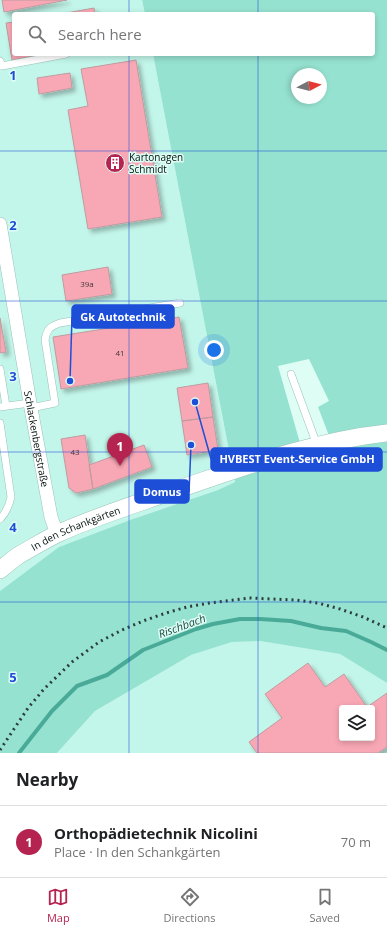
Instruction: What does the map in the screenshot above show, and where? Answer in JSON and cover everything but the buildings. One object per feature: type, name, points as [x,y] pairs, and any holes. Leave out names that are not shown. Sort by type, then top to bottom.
[{"type":"street","name":"Schlackenbergstraße","points":[[0,224],[30,405],[52,517],[57,534]]},
{"type":"street","name":"In den Schankgärten","points":[[0,570],[18,556],[57,534],[85,522],[210,478],[317,445],[387,432]]},
{"type":"lane","points":[[0,61],[2,66],[55,56]]},
{"type":"lane","points":[[0,369],[3,407],[55,403],[45,340],[46,331],[52,326],[60,323],[180,303]]},
{"type":"lane","points":[[291,374],[317,445]]},
{"type":"lane","points":[[0,423],[11,497],[7,510],[0,519]]},
{"type":"shaded area","points":[[0,0],[142,0],[145,12],[12,12],[12,56],[153,56],[235,482],[218,490],[130,520],[59,547],[0,591]]},
{"type":"shaded area","points":[[142,0],[387,0],[387,683],[340,654],[260,641],[232,642],[191,655],[95,711],[57,753],[0,753],[0,591],[59,547],[130,520],[218,490],[235,482],[153,56],[375,56],[375,12],[145,12]],"holes":[[[309,359],[329,401],[318,407],[336,454],[306,464],[278,366]]]},
{"type":"shaded area","points":[[260,641],[340,654],[387,683],[387,753],[57,753],[95,711],[191,655],[232,642]]},
{"type":"waterway","name":"Rischbach","points":[[19,753],[52,711],[77,686],[107,675],[143,650],[196,629],[213,624],[240,619],[291,621],[321,628],[346,631],[387,650]]},
{"type":"railway","points":[[0,750],[28,708],[44,689],[72,662],[99,642],[122,630],[166,613],[209,603],[249,598],[295,600],[318,603],[340,609],[363,617],[387,628]]},
{"type":"place","name":"Kartonagen Schmidt","points":[[115,163]]},
{"type":"place","name":"Gk Autotechnik","points":[[70,381]]},
{"type":"place","name":"HVBEST Event-Service GmbH","points":[[195,402]]},
{"type":"place","name":"Domus","points":[[191,445]]},
{"type":"place","name":"Orthopädietechnik Nicolini","points":[[120,466]]}]
